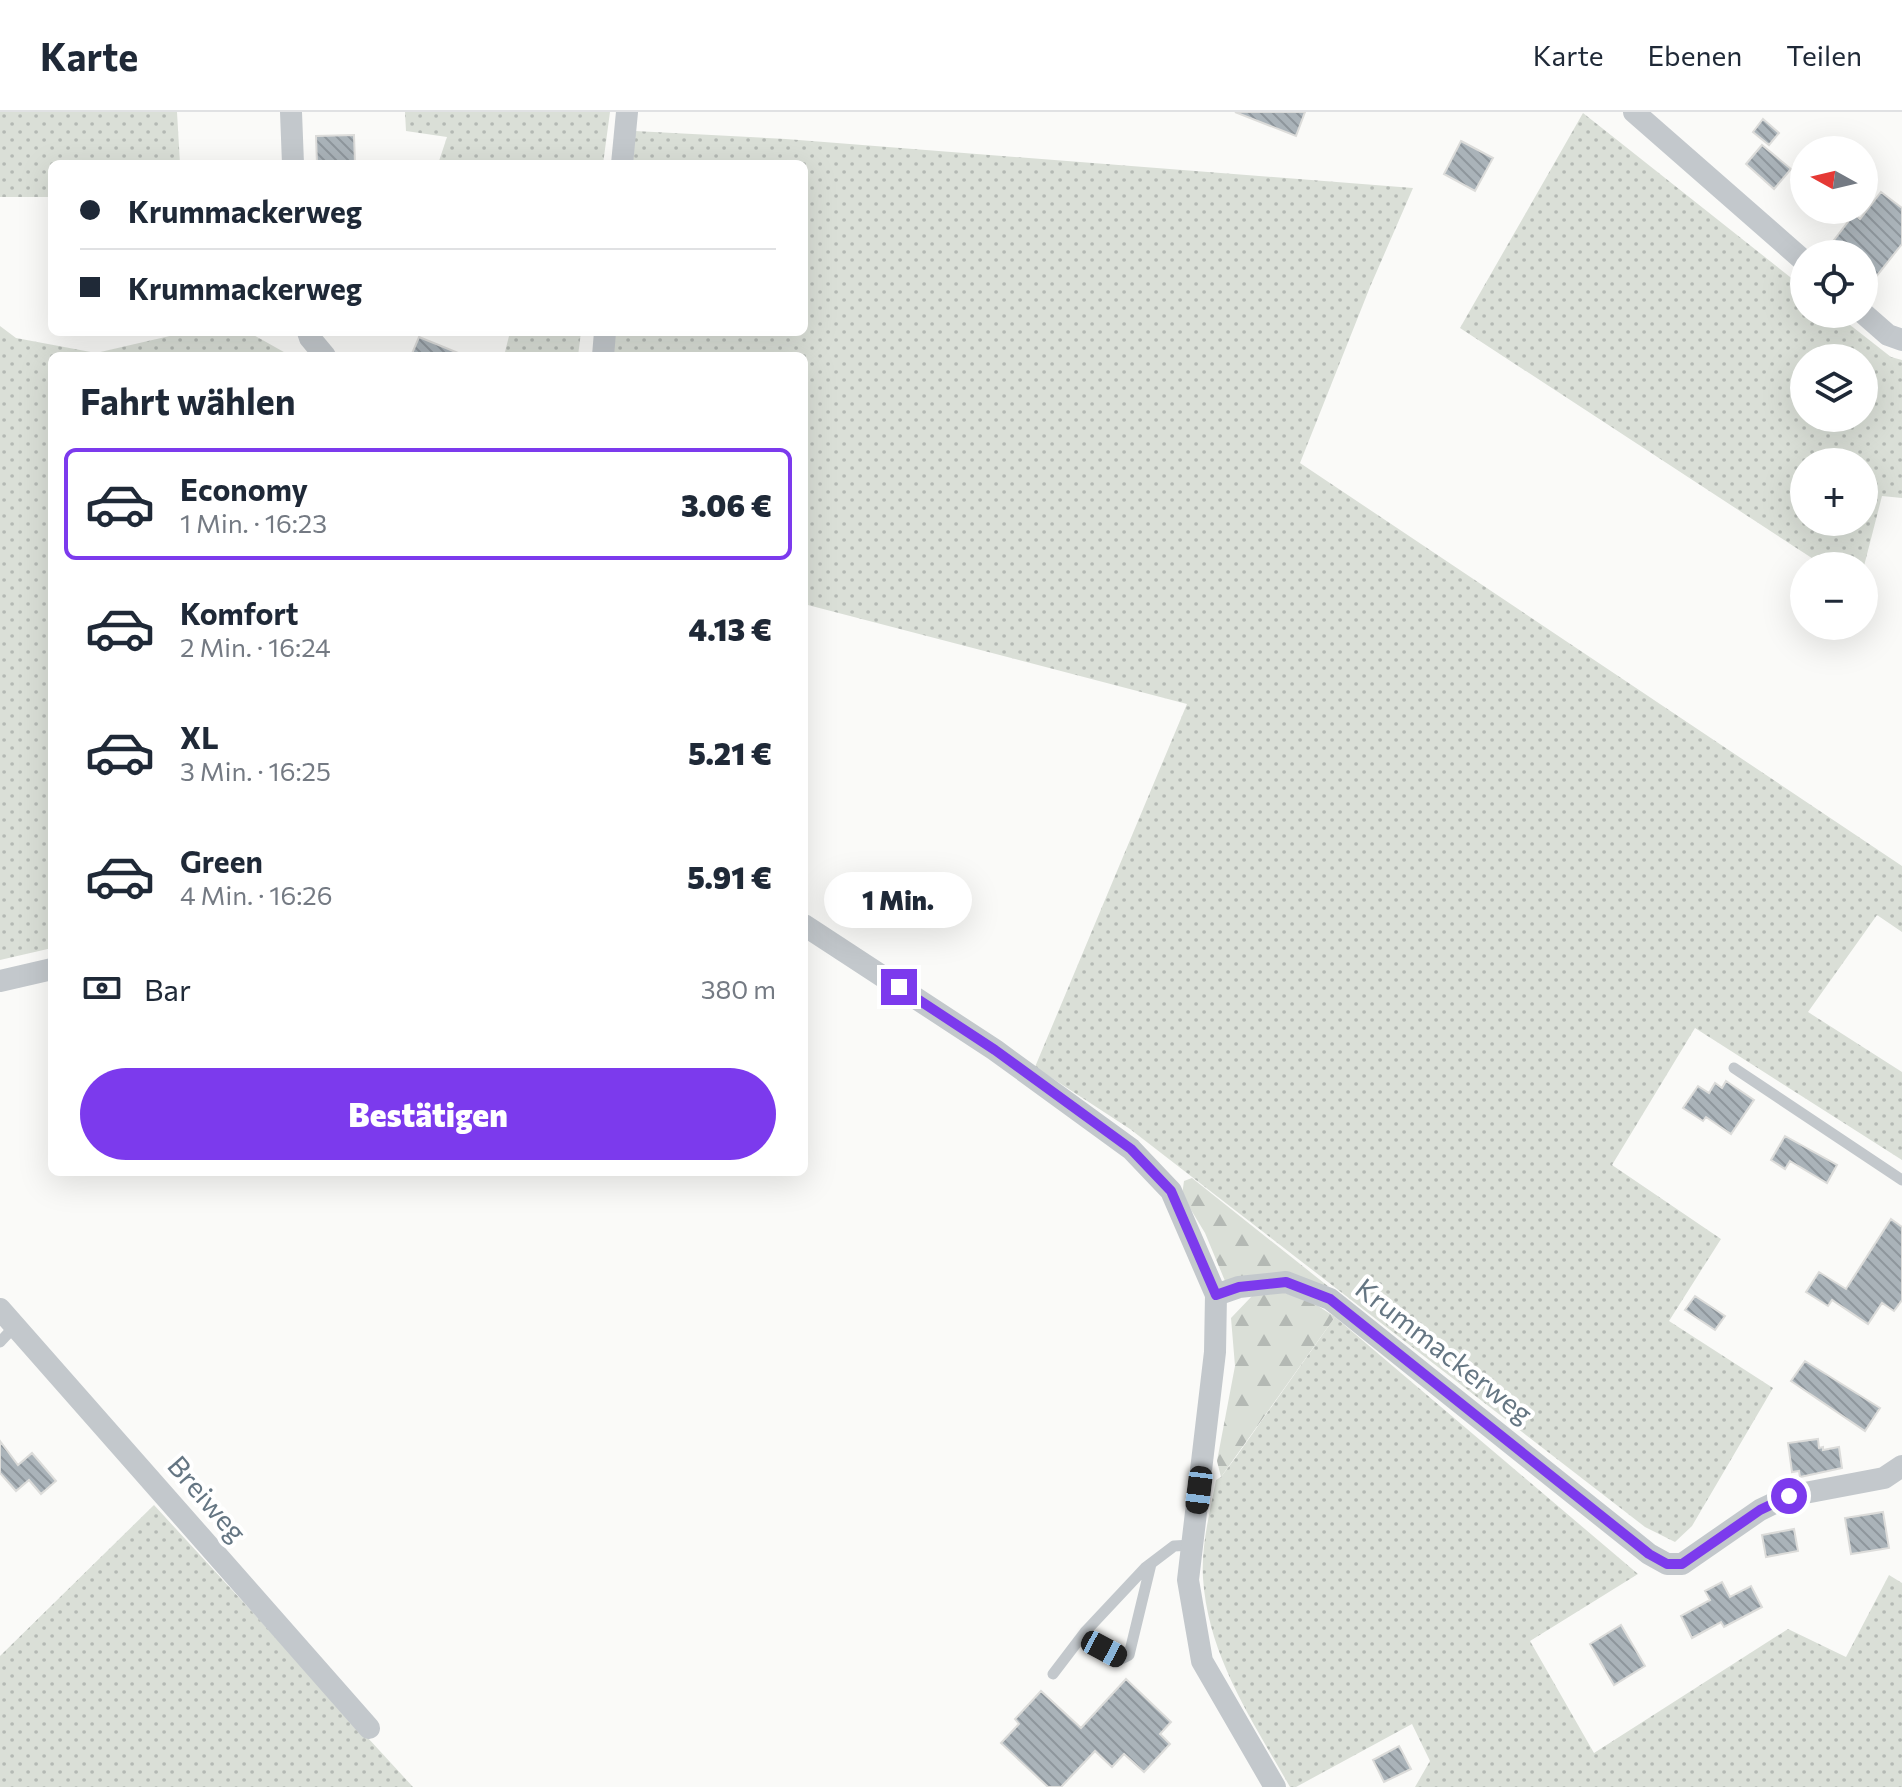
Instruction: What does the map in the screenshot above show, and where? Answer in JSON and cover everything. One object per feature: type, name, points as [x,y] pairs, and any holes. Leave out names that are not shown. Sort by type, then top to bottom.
[{"type":"street","points":[[291,112],[293,160]]},
{"type":"street","points":[[622,160],[627,112]]},
{"type":"street","points":[[1634,112],[1790,249]]},
{"type":"street","points":[[1878,326],[1888,335],[1902,340]]},
{"type":"street","points":[[309,336],[322,352]]},
{"type":"street","points":[[808,928],[995,1050],[1131,1149],[1171,1191],[1216,1295],[1215,1352],[1188,1580],[1202,1661],[1275,1787]]},
{"type":"street","points":[[0,981],[48,970]]},
{"type":"street","name":"Krummackerweg","points":[[1216,1295],[1239,1287],[1286,1282],[1330,1299],[1649,1554],[1667,1564],[1682,1564],[1760,1510],[1789,1496],[1884,1478],[1902,1466]]},
{"type":"street","name":"Breiweg","points":[[5,1326],[369,1728]]},
{"type":"lane","points":[[1734,1068],[1902,1180]]},
{"type":"lane","points":[[1053,1674],[1085,1632],[1152,1563],[1174,1546],[1192,1545]]},
{"type":"lane","points":[[1085,1632],[1121,1659],[1129,1655],[1152,1563]]},
{"type":"green space","points":[[0,112],[177,112],[180,160],[48,160],[48,197],[0,197]]},
{"type":"green space","points":[[405,112],[610,112],[604,160],[439,160],[447,137],[406,131]]},
{"type":"green space","points":[[1583,113],[1790,277],[1790,328],[1854,328],[1874,344],[1790,344],[1790,432],[1878,432],[1878,347],[1891,357],[1902,360],[1902,498],[1882,496],[1878,512],[1878,448],[1790,448],[1790,536],[1872,536],[1868,552],[1803,552],[1460,328]]},
{"type":"green space","points":[[635,131],[786,139],[1413,188],[1300,463],[1902,866],[1902,932],[1877,915],[1808,1012],[1902,1072],[1902,1160],[1695,1028],[1612,1165],[1721,1239],[1669,1321],[1773,1388],[1692,1526],[1675,1542],[1645,1527],[1130,1129],[1035,1067],[1187,704],[808,605],[808,352],[613,352],[615,336],[808,336],[808,160],[632,160]]},
{"type":"green space","points":[[0,326],[16,338],[91,352],[48,352],[48,949],[0,960]]},
{"type":"green space","points":[[170,336],[255,336],[284,352],[100,352]]},
{"type":"green space","points":[[509,336],[580,336],[578,352],[505,352]]},
{"type":"green space","points":[[1192,1178],[1329,1287],[1284,1274],[1225,1281],[1205,1233],[1182,1195],[1184,1181]]},
{"type":"green space","points":[[1282,1292],[1312,1302],[1335,1317],[1221,1477],[1217,1461],[1235,1366],[1231,1318],[1252,1296]]},
{"type":"green space","points":[[1335,1317],[1638,1574],[1530,1641],[1594,1753],[1788,1629],[1846,1657],[1889,1575],[1902,1583],[1902,1787],[1415,1787],[1430,1761],[1412,1724],[1296,1787],[1290,1787],[1247,1712],[1223,1661],[1207,1607],[1203,1553],[1216,1480],[1236,1457]]},
{"type":"green space","points":[[154,1505],[413,1787],[0,1787],[0,1656]]},
{"type":"building","points":[[1235,112],[1305,112],[1296,136]]},
{"type":"building","points":[[1763,119],[1779,133],[1769,145],[1753,132]]},
{"type":"building","points":[[354,135],[355,160],[317,160],[316,136]]},
{"type":"building","points":[[1461,141],[1493,158],[1475,191],[1444,174]]},
{"type":"building","points":[[1762,145],[1790,170],[1774,189],[1746,164]]},
{"type":"building","points":[[1881,192],[1902,208],[1902,244],[1878,274],[1878,240],[1834,240],[1846,224],[1878,224],[1878,196]]},
{"type":"building","points":[[419,337],[456,352],[413,352]]},
{"type":"building","points":[[1726,1081],[1754,1100],[1731,1134],[1706,1117],[1703,1121],[1683,1108],[1698,1086],[1709,1093],[1715,1083],[1722,1088]]},
{"type":"building","points":[[1785,1136],[1837,1165],[1827,1183],[1790,1161],[1785,1169],[1771,1160]]},
{"type":"building","points":[[1891,1219],[1902,1227],[1902,1300],[1894,1311],[1882,1303],[1868,1324],[1832,1300],[1828,1306],[1806,1292],[1819,1272],[1846,1289]]},
{"type":"building","points":[[1695,1296],[1725,1316],[1715,1330],[1685,1310]]},
{"type":"building","points":[[1805,1361],[1880,1408],[1865,1431],[1791,1381]]},
{"type":"building","points":[[1818,1439],[1819,1448],[1823,1447],[1823,1450],[1839,1447],[1842,1468],[1800,1477],[1799,1471],[1792,1472],[1788,1443]]},
{"type":"building","points":[[0,1441],[18,1465],[32,1453],[56,1481],[41,1494],[29,1480],[16,1491],[0,1473]]},
{"type":"building","points":[[1883,1512],[1889,1548],[1851,1554],[1845,1518]]},
{"type":"building","points":[[1794,1529],[1798,1551],[1766,1557],[1762,1535]]},
{"type":"building","points":[[1722,1582],[1730,1597],[1751,1586],[1762,1607],[1724,1627],[1721,1622],[1692,1638],[1681,1616],[1710,1600],[1705,1591]]},
{"type":"building","points":[[1621,1625],[1645,1666],[1614,1685],[1590,1644]]},
{"type":"building","points":[[1126,1679],[1171,1722],[1160,1734],[1170,1744],[1144,1772],[1124,1754],[1112,1767],[1095,1751],[1061,1787],[1048,1787],[1001,1743],[1019,1724],[1015,1719],[1041,1691],[1081,1728]]},
{"type":"building","points":[[1399,1746],[1411,1769],[1384,1782],[1373,1760]]},
{"type":"route","points":[[899,987],[995,1050],[1131,1149],[1171,1191],[1216,1295],[1239,1287],[1286,1282],[1330,1299],[1649,1554],[1667,1564],[1682,1564],[1760,1510],[1789,1496]]}]
